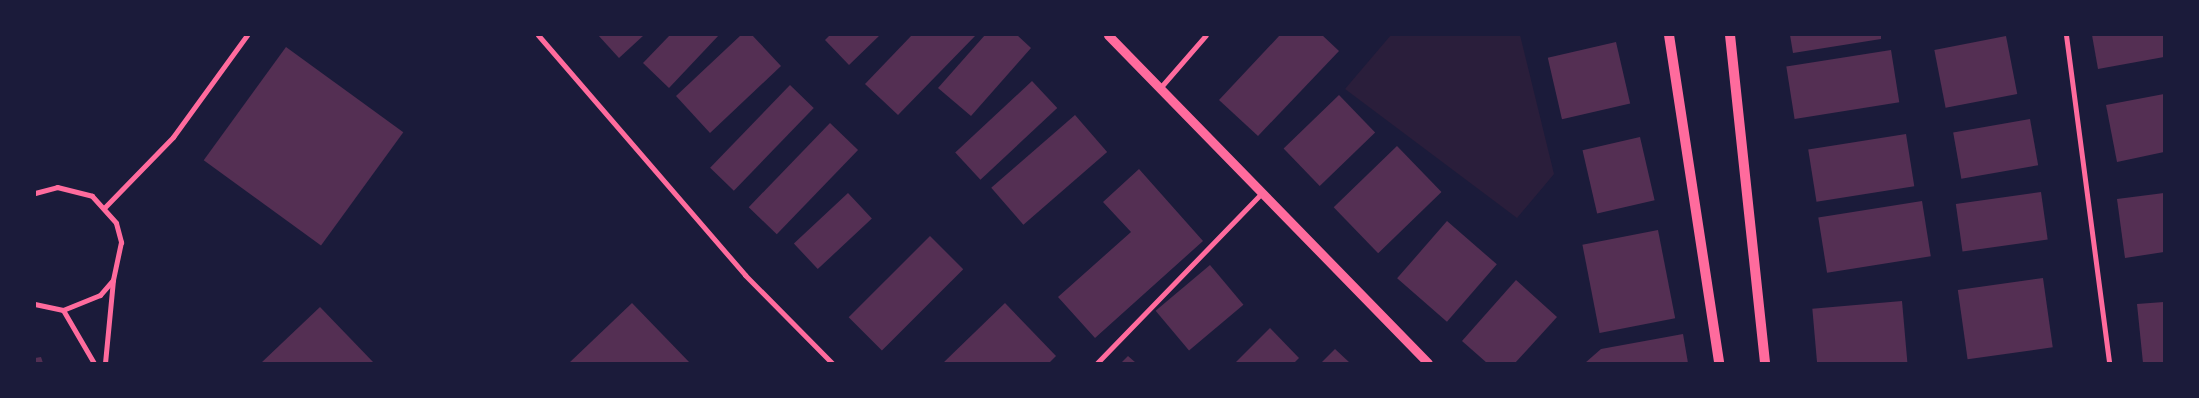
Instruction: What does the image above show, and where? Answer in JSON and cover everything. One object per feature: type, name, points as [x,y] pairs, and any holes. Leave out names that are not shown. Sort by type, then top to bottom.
[{"type":"main road","points":[[1669,35],[1719,363]]},
{"type":"main road","points":[[1730,35],[1765,363]]},
{"type":"street","points":[[105,207],[173,137],[247,35]]},
{"type":"street","points":[[538,35],[745,275],[832,363]]},
{"type":"street","points":[[1108,35],[1260,196],[1428,363]]},
{"type":"street","points":[[1160,88],[1206,35]]},
{"type":"street","points":[[2066,35],[2109,363]]},
{"type":"street","points":[[35,193],[75,189],[105,207],[121,242],[113,280],[105,363]]},
{"type":"street","points":[[1097,363],[1260,196]]},
{"type":"street","points":[[35,304],[63,310],[91,300],[113,280]]},
{"type":"street","points":[[63,310],[94,363]]},
{"type":"shaded area","points":[[1391,35],[1520,35],[1554,174],[1517,218],[1345,89]]},
{"type":"building","points":[[598,35],[644,35],[619,58]]},
{"type":"building","points":[[670,35],[719,35],[669,88],[643,63]]},
{"type":"building","points":[[741,35],[752,35],[781,66],[710,133],[676,96]]},
{"type":"building","points":[[830,35],[880,35],[849,65],[825,40]]},
{"type":"building","points":[[912,35],[976,35],[898,115],[865,84]]},
{"type":"building","points":[[985,35],[1017,35],[1031,48],[971,116],[938,88]]},
{"type":"building","points":[[1280,35],[1322,35],[1339,51],[1258,136],[1219,100]]},
{"type":"building","points":[[1790,35],[1881,35],[1881,39],[1793,53]]},
{"type":"building","points":[[2092,35],[2164,35],[2164,57],[2098,69]]},
{"type":"building","points":[[2006,36],[2017,94],[1946,108],[1934,50]]},
{"type":"building","points":[[1616,42],[1630,103],[1562,119],[1548,58]]},
{"type":"building","points":[[286,47],[403,132],[321,245],[204,160]]},
{"type":"building","points":[[1891,50],[1899,102],[1795,119],[1786,67]]},
{"type":"building","points":[[1032,81],[1057,108],[980,180],[955,153]]},
{"type":"building","points":[[790,85],[814,108],[734,191],[710,168]]},
{"type":"building","points":[[2164,94],[2164,152],[2117,162],[2106,105]]},
{"type":"building","points":[[1339,95],[1375,132],[1320,186],[1284,148]]},
{"type":"building","points":[[1075,115],[1107,152],[1023,225],[991,188]]},
{"type":"building","points":[[2030,119],[2038,165],[1961,179],[1953,133]]},
{"type":"building","points":[[830,123],[858,150],[777,234],[749,207]]},
{"type":"building","points":[[1906,134],[1914,186],[1817,202],[1808,149]]},
{"type":"building","points":[[1640,137],[1655,200],[1597,214],[1583,150]]},
{"type":"building","points":[[1397,146],[1441,192],[1378,253],[1334,207]]},
{"type":"building","points":[[1139,169],[1203,241],[1095,338],[1058,297],[1131,232],[1103,202]]},
{"type":"building","points":[[2041,192],[2048,240],[1963,252],[1956,204]]},
{"type":"building","points":[[848,193],[872,219],[818,269],[794,243]]},
{"type":"building","points":[[2164,193],[2164,252],[2125,258],[2117,199]]},
{"type":"building","points":[[1922,201],[1931,256],[1827,273],[1818,217]]},
{"type":"building","points":[[1447,221],[1497,264],[1447,322],[1397,278]]},
{"type":"building","points":[[1658,230],[1675,318],[1600,333],[1582,245]]},
{"type":"building","points":[[930,236],[963,269],[882,351],[849,317]]},
{"type":"building","points":[[1210,265],[1243,305],[1189,350],[1156,311]]},
{"type":"building","points":[[2043,278],[2053,347],[1968,359],[1958,290]]},
{"type":"building","points":[[1516,280],[1557,317],[1515,363],[1487,363],[1462,341]]},
{"type":"building","points":[[1902,301],[1907,363],[1817,363],[1812,309]]},
{"type":"building","points":[[2164,302],[2164,363],[2143,363],[2137,304]]},
{"type":"building","points":[[632,303],[690,363],[569,363]]},
{"type":"building","points":[[1005,303],[1056,356],[1049,363],[943,363]]},
{"type":"building","points":[[320,307],[374,363],[261,363]]},
{"type":"building","points":[[1270,328],[1299,358],[1294,363],[1235,363]]},
{"type":"building","points":[[1683,334],[1688,363],[1585,363],[1601,349]]},
{"type":"building","points":[[1335,349],[1350,363],[1321,363]]},
{"type":"building","points":[[1128,356],[1136,363],[1121,363]]},
{"type":"building","points":[[41,357],[43,363],[35,363],[35,358]]}]
